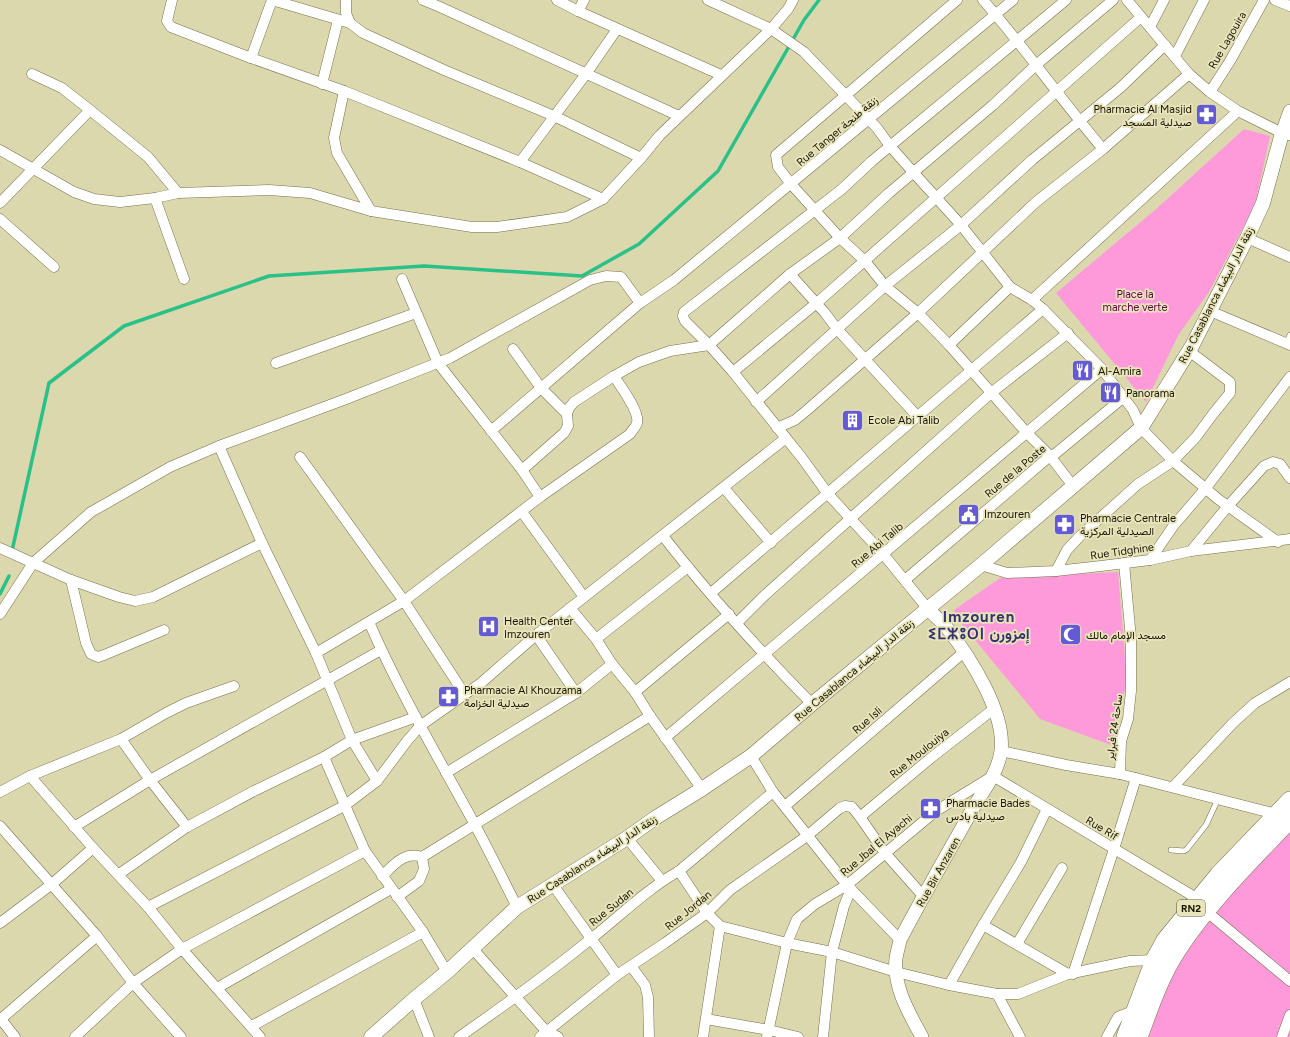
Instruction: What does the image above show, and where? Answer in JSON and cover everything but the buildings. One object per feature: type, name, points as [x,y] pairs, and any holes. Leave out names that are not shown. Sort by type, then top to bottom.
[{"type":"highway","name":"RN2","points":[[1139,1037],[1162,979],[1218,875],[1283,817],[1290,800]]},
{"type":"highway","name":"RN2","points":[[1125,1037],[1154,960],[1165,940],[1202,905]]},
{"type":"main road","name":"Rue Casablanca زنقة الدار البيضاء","points":[[371,1037],[447,972],[518,907],[627,838],[655,818],[702,790],[751,756],[981,565],[1141,428],[1189,351],[1247,238],[1263,203],[1286,133]]},
{"type":"street","points":[[172,0],[167,21],[171,27],[322,84],[344,90],[520,162],[603,199]]},
{"type":"street","points":[[252,58],[272,0],[338,20],[350,22]]},
{"type":"street","points":[[346,0],[346,13],[350,22],[363,33],[438,67],[554,116],[641,158]]},
{"type":"street","points":[[423,0],[441,3],[586,74],[679,116]]},
{"type":"street","points":[[557,0],[617,29],[721,75]]},
{"type":"street","points":[[578,11],[584,0]]},
{"type":"street","points":[[708,0],[771,29],[804,52],[877,128],[890,146],[961,224],[1010,287],[1032,300],[1043,309],[1102,370],[1133,410],[1141,428],[1173,461],[1206,488],[1218,500],[1278,542]]},
{"type":"street","points":[[958,0],[776,155],[778,167],[791,184],[840,238],[865,260],[885,286],[918,313],[949,345],[1027,433],[1050,456],[1072,486]]},
{"type":"street","points":[[984,0],[1018,41],[1079,121],[1103,149]]},
{"type":"street","name":"Rue Tanger زنقة طنجة","points":[[491,431],[640,303],[674,280],[1013,0]]},
{"type":"street","points":[[928,609],[884,555],[849,519],[828,494],[786,438],[709,345],[685,321],[683,316],[684,312],[842,188],[890,146],[1066,0]]},
{"type":"street","points":[[522,470],[564,433],[568,426],[567,414],[569,408],[574,402],[639,362],[670,351],[709,345],[790,274],[840,238],[913,172],[993,105],[1036,65],[1113,0]]},
{"type":"street","points":[[1150,27],[1164,0]]},
{"type":"street","points":[[1174,56],[1204,0]]},
{"type":"street","name":"Rue Lagouira","points":[[1210,92],[1230,61],[1264,0]]},
{"type":"street","points":[[1275,0],[1290,6]]},
{"type":"street","points":[[1131,2],[1141,17],[1189,74],[1210,92],[1238,111],[1286,133],[1290,111]]},
{"type":"street","points":[[0,150],[74,192],[94,199],[120,202],[155,198],[178,193],[269,190],[310,193],[370,211],[472,227],[497,227],[567,217],[603,199],[660,135],[721,75],[771,29],[788,3]]},
{"type":"street","points":[[732,372],[816,304],[1141,17]]},
{"type":"street","points":[[322,84],[338,20]]},
{"type":"street","points":[[520,162],[586,74],[617,29]]},
{"type":"street","points":[[756,402],[885,286],[961,224],[1032,160],[1120,88],[1165,45]]},
{"type":"street","points":[[32,74],[62,88],[148,157],[178,193]]},
{"type":"street","points":[[777,428],[795,420],[806,411],[918,313],[1036,202],[1103,149],[1189,74]]},
{"type":"street","points":[[344,90],[334,138],[337,153],[370,211]]},
{"type":"street","points":[[0,203],[90,110]]},
{"type":"street","points":[[1032,300],[1238,111]]},
{"type":"street","points":[[155,198],[184,279]]},
{"type":"street","points":[[0,219],[54,267]]},
{"type":"street","points":[[1247,238],[1290,257]]},
{"type":"street","points":[[790,274],[837,329],[918,416]]},
{"type":"street","points":[[0,614],[33,563],[91,512],[170,467],[219,446],[346,399],[450,358],[590,280],[606,276],[621,277],[640,303]]},
{"type":"street","points":[[402,279],[438,363],[522,470],[540,497]]},
{"type":"street","points":[[949,345],[1010,287]]},
{"type":"street","points":[[711,593],[1043,309]]},
{"type":"street","points":[[1210,311],[1289,342]]},
{"type":"street","points":[[276,363],[416,313]]},
{"type":"street","points":[[737,623],[764,595],[991,393],[1068,334]]},
{"type":"street","points":[[514,349],[542,388],[567,414]]},
{"type":"street","points":[[1056,571],[1066,550],[1138,484],[1173,461],[1196,437],[1230,394],[1230,382],[1189,351]]},
{"type":"street","name":"Rue Abi Talib","points":[[665,738],[1102,370]]},
{"type":"street","points":[[316,653],[404,601],[540,497],[630,434],[637,425],[636,411],[614,376]]},
{"type":"street","points":[[1150,560],[1174,525],[1206,488],[1290,377]]},
{"type":"street","name":"Rue de la Poste","points":[[905,580],[1050,456],[1055,454],[1124,397]]},
{"type":"street","points":[[119,874],[187,827],[254,791],[324,757],[352,740],[418,721],[465,696],[536,635],[786,438]]},
{"type":"street","points":[[219,446],[262,543],[316,653],[352,740],[377,781]]},
{"type":"street","points":[[300,457],[404,601],[465,696]]},
{"type":"street","points":[[1191,551],[1228,506],[1264,466],[1273,462],[1280,464],[1290,478]]},
{"type":"street","points":[[724,488],[771,543]]},
{"type":"street","points":[[522,512],[584,597]]},
{"type":"street","points":[[663,536],[764,655],[812,704]]},
{"type":"street","name":"Rue Tidghine","points":[[981,565],[1007,574],[1056,571],[1150,560],[1191,551],[1278,542],[1290,539]]},
{"type":"street","points":[[0,548],[71,580],[135,601],[153,597],[262,543]]},
{"type":"street","name":"ساحة 24 فبراير","points":[[1001,751],[1066,765],[1120,774],[1121,741],[1128,719],[1131,639],[1124,562]]},
{"type":"street","points":[[596,639],[688,567]]},
{"type":"street","points":[[71,580],[86,643],[91,654],[98,657],[164,630]]},
{"type":"street","points":[[570,608],[596,639],[612,664],[635,692],[702,790]]},
{"type":"street","name":"Rue Bir Anzaren","points":[[922,1037],[905,1004],[898,985],[896,958],[900,940],[993,776],[1001,751],[1001,728],[994,708],[976,672],[964,652],[946,628],[928,609]]},
{"type":"street","points":[[635,692],[729,614]]},
{"type":"street","points":[[369,622],[381,650],[418,721],[518,907]]},
{"type":"street","points":[[536,635],[576,693]]},
{"type":"street","points":[[74,827],[150,780],[381,650]]},
{"type":"street","name":"Rue Isli","points":[[785,806],[964,652]]},
{"type":"street","points":[[446,773],[576,693],[612,664]]},
{"type":"street","points":[[1173,787],[1255,703],[1290,682]]},
{"type":"street","points":[[0,792],[30,776],[121,739],[186,703],[234,686]]},
{"type":"street","name":"Rue Moulouiya","points":[[860,817],[994,708]]},
{"type":"street","points":[[382,876],[400,859],[414,855],[422,857],[650,716]]},
{"type":"street","points":[[148,906],[344,806],[377,781],[407,741],[418,721]]},
{"type":"street","points":[[121,739],[150,780],[187,827]]},
{"type":"street","points":[[751,756],[773,792],[807,836],[849,887],[900,940]]},
{"type":"street","points":[[324,757],[344,806],[365,851],[423,932],[447,972]]},
{"type":"street","points":[[1120,774],[1283,817]]},
{"type":"street","points":[[30,776],[92,848],[119,874],[148,906],[182,949],[252,1026],[260,1037]]},
{"type":"street","name":"Rue Rif","points":[[993,776],[1114,849],[1202,905],[1290,981]]},
{"type":"street","name":"Rue Jbal El Ayachi","points":[[768,1033],[787,943],[797,919],[815,904],[849,887],[885,853],[936,811],[993,776]]},
{"type":"street","points":[[1070,974],[1114,849],[1136,778]]},
{"type":"street","name":"Rue Sudan","points":[[459,1037],[515,998],[662,881],[679,871],[773,792]]},
{"type":"street","name":"Rue Jordan","points":[[543,1034],[617,975],[707,913],[730,890],[807,836],[840,808],[845,806],[852,807],[860,817]]},
{"type":"street","points":[[949,986],[983,925],[1021,862],[1047,809]]},
{"type":"street","points":[[860,817],[885,853],[924,897]]},
{"type":"street","points":[[0,826],[97,936],[175,1035]]},
{"type":"street","points":[[627,838],[662,881]]},
{"type":"street","points":[[1,919],[52,884],[92,848]]},
{"type":"street","points":[[75,1037],[133,983],[182,949],[365,851]]},
{"type":"street","points":[[217,988],[419,881],[424,869],[422,857]]},
{"type":"street","points":[[1017,944],[1062,868]]},
{"type":"street","points":[[679,871],[707,913],[720,926],[787,943],[832,952],[896,972],[949,986],[997,994],[1018,994],[1070,974],[1130,961],[1154,960]]},
{"type":"street","points":[[554,885],[617,975]]},
{"type":"street","points":[[823,1037],[832,952],[849,887]]},
{"type":"street","points":[[983,925],[1070,974]]},
{"type":"street","points":[[703,1037],[720,926]]},
{"type":"street","points":[[252,1026],[423,932]]},
{"type":"street","points":[[15,1037],[1,1019],[97,936]]},
{"type":"street","points":[[472,948],[515,998],[543,1034],[558,1037]]},
{"type":"street","points":[[631,966],[645,985],[648,997],[649,1037]]},
{"type":"street","points":[[997,994],[1020,1037]]},
{"type":"street","points":[[414,999],[429,1037]]},
{"type":"street","points":[[1107,1037],[1118,1017],[1136,1010]]},
{"type":"street","points":[[1282,1037],[1290,1014]]},
{"type":"street","points":[[706,1019],[768,1033],[798,1037]]},
{"type":"street","points":[[917,1037],[922,1037]]},
{"type":"lane","points":[[1171,850],[1184,851],[1187,849],[1206,825],[1218,800]]},
{"type":"green space","name":"Place la marche verte","points":[[1244,129],[1270,136],[1255,205],[1209,292],[1179,334],[1146,402],[1056,293],[1155,210]]},
{"type":"green space","points":[[1118,572],[1127,681],[1111,745],[1040,719],[956,617],[954,610],[1000,578]]},
{"type":"green space","points":[[1290,827],[1290,1037],[1149,1037],[1167,979],[1210,915]]},
{"type":"waterway","points":[[12,551],[49,383],[124,326],[269,276],[424,266],[582,276],[639,244],[718,171],[804,20],[819,0]]},
{"type":"waterway","points":[[0,594],[9,576]]},
{"type":"place","name":"Pharmacie Al Masjid صيدلية المسجد","points":[[1207,115]]},
{"type":"place","name":"Al-Amira","points":[[1083,371]]},
{"type":"place","name":"Panorama","points":[[1111,393]]},
{"type":"place","name":"Ecole Abi Talib","points":[[852,420]]},
{"type":"place","name":"Imzouren","points":[[968,514]]},
{"type":"place","name":"Pharmacie Centrale الصيدلية المركزية","points":[[1065,524]]},
{"type":"place","name":"Health Center Imzouren","points":[[488,627]]},
{"type":"place","name":"مسجد الإمام مالك","points":[[1071,635]]},
{"type":"place","name":"Pharmacie Al Khouzama صيدلية الخزامة","points":[[449,696]]},
{"type":"place","name":"Pharmacie Bades صيدلية بادس","points":[[930,809]]},
{"type":"district","name":"Imzouren ⵉⵎⵣⵓⵔⵏ إمزورن","points":[[979,626]]}]
